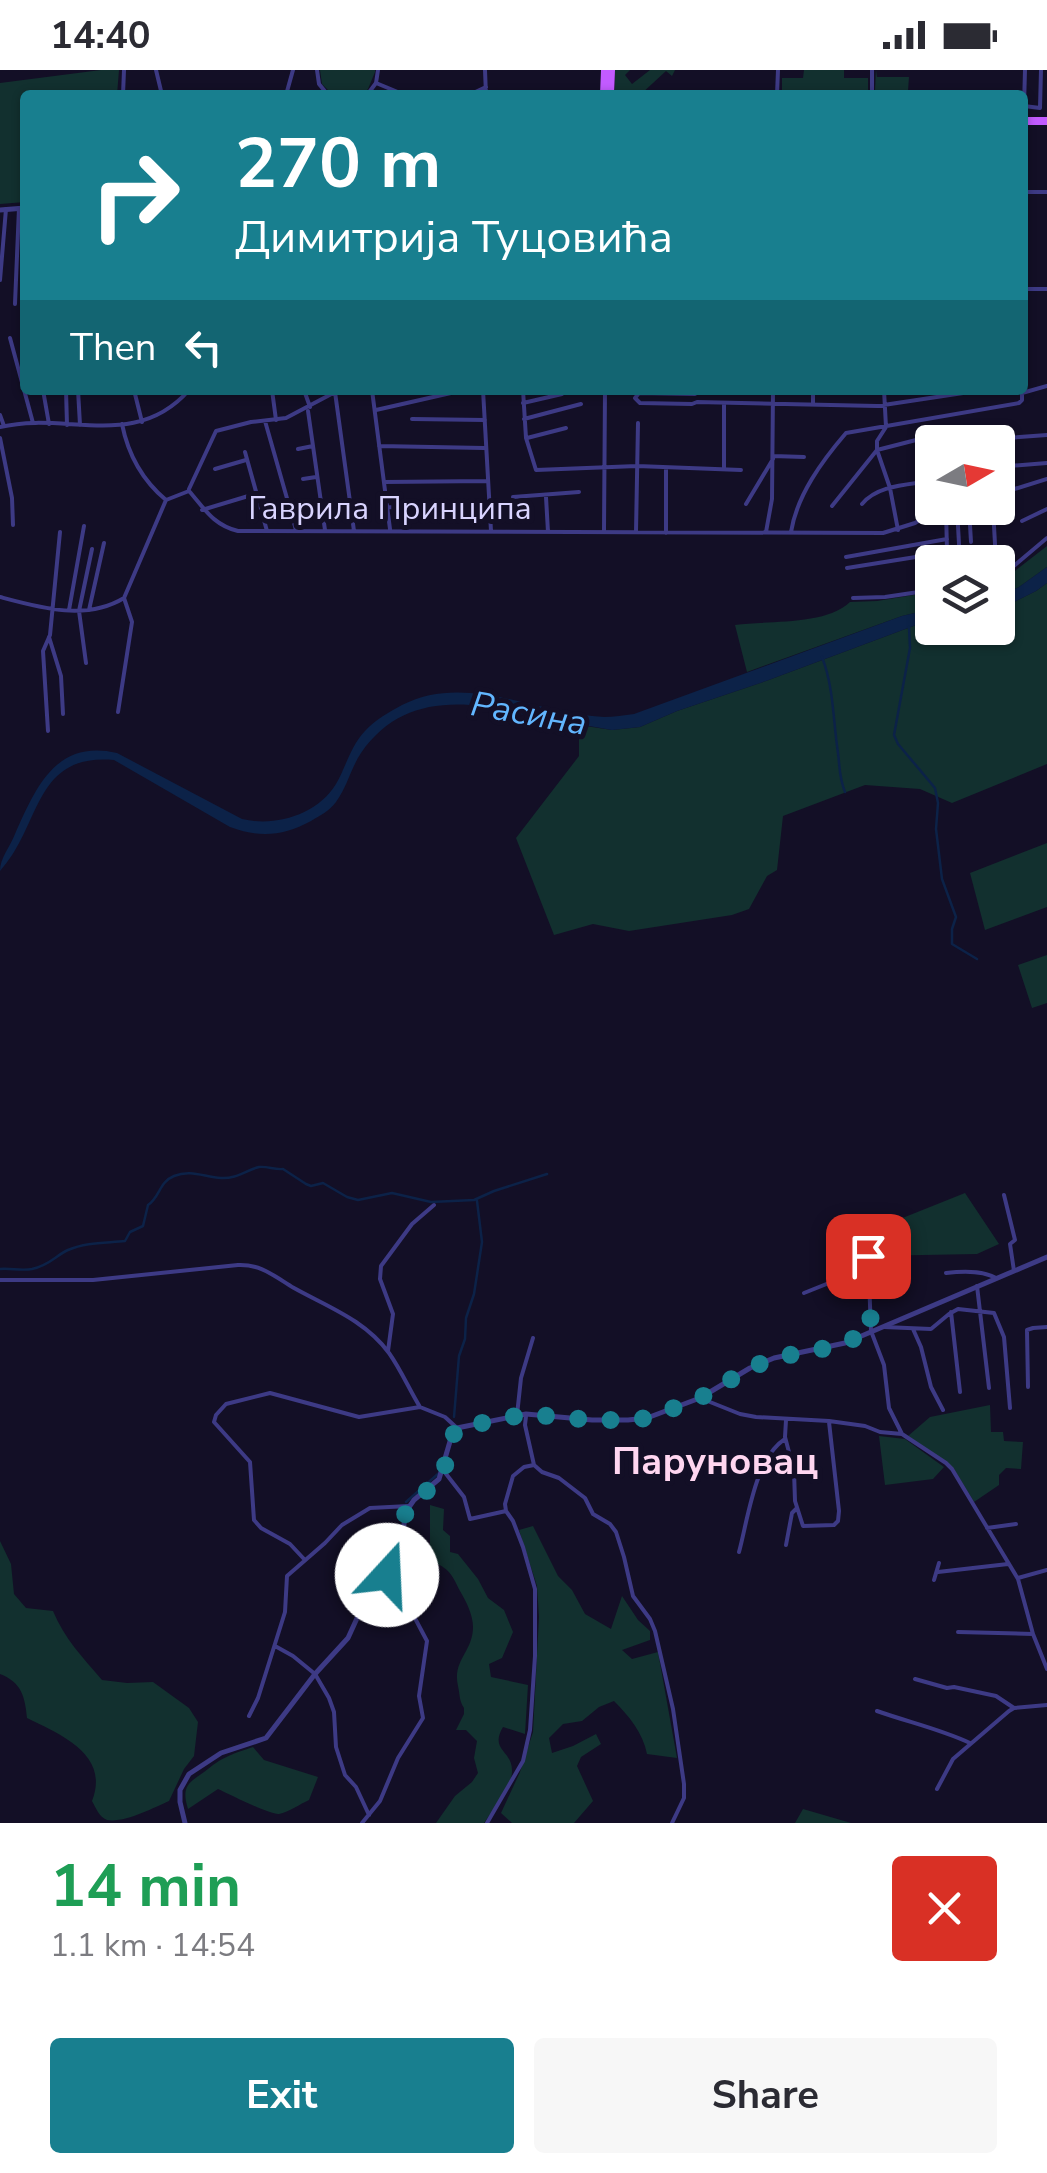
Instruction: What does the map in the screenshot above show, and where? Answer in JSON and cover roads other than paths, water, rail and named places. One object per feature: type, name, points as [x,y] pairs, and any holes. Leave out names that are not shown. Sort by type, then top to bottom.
[{"type":"street","points":[[371,90],[378,70]]},
{"type":"street","points":[[479,90],[486,87],[484,70]]},
{"type":"street","points":[[1028,106],[1040,108],[1043,70]]},
{"type":"street","points":[[376,83],[393,90]]},
{"type":"street","points":[[0,280],[3,210]]},
{"type":"street","points":[[14,304],[20,232]]},
{"type":"street","points":[[10,338],[20,375]]},
{"type":"street","points":[[25,395],[33,423]]},
{"type":"street","points":[[44,395],[48,424]]},
{"type":"street","points":[[66,395],[67,425]]},
{"type":"street","points":[[78,395],[80,425]]},
{"type":"street","points":[[135,395],[142,422]]},
{"type":"street","points":[[0,415],[2,426],[23,422],[142,422],[167,412],[184,395]]},
{"type":"street","points":[[273,395],[276,420]]},
{"type":"street","points":[[305,395],[325,530]]},
{"type":"street","points":[[0,598],[79,611],[110,606],[124,598],[166,500],[188,490],[216,431],[286,418],[330,395]]},
{"type":"street","points":[[337,395],[354,530]]},
{"type":"street","points":[[373,395],[391,531]]},
{"type":"street","points":[[376,410],[442,395]]},
{"type":"street","points":[[483,395],[491,531]]},
{"type":"street","points":[[523,395],[526,438],[536,470],[637,466],[741,470]]},
{"type":"street","points":[[523,403],[558,395]]},
{"type":"street","points":[[604,532],[605,395]]},
{"type":"street","points":[[637,395],[635,398],[640,403],[884,405],[949,395]]},
{"type":"street","points":[[696,395],[697,402]]},
{"type":"street","points":[[766,532],[771,513],[773,395]]},
{"type":"street","points":[[812,405],[813,395]]},
{"type":"street","points":[[884,395],[886,427],[877,441],[877,450],[898,530]]},
{"type":"street","points":[[791,532],[800,497],[849,431],[1019,404],[1022,395]]},
{"type":"street","points":[[524,418],[581,404]]},
{"type":"street","points":[[724,404],[724,469]]},
{"type":"street","points":[[412,418],[485,420]]},
{"type":"street","points":[[265,421],[296,530]]},
{"type":"street","points":[[636,532],[638,423]]},
{"type":"street","points":[[122,424],[135,463],[166,500]]},
{"type":"street","points":[[526,438],[566,428]]},
{"type":"street","points":[[1015,438],[1047,435]]},
{"type":"street","points":[[0,438],[12,498],[13,525]]},
{"type":"street","points":[[832,506],[877,450],[920,439],[930,481],[890,488],[870,495],[862,504]]},
{"type":"street","points":[[298,449],[312,446]]},
{"type":"street","points":[[379,446],[486,448]]},
{"type":"street","points":[[245,452],[267,530]]},
{"type":"street","points":[[773,457],[804,457]]},
{"type":"street","points":[[746,504],[773,457]]},
{"type":"street","points":[[215,469],[246,460]]},
{"type":"street","points":[[1015,466],[1047,463]]},
{"type":"street","points":[[666,468],[666,534]]},
{"type":"street","points":[[303,479],[316,477]]},
{"type":"street","points":[[1015,489],[1047,479]]},
{"type":"street","points":[[384,482],[488,481]]},
{"type":"street","name":"Гаврила Принципа","points":[[188,490],[216,522],[238,531],[883,532],[915,522]]},
{"type":"street","name":"Гаврила Принципа","points":[[513,497],[579,492]]},
{"type":"street","points":[[202,510],[256,494]]},
{"type":"street","name":"Гаврила Принципа","points":[[546,494],[548,532]]},
{"type":"street","points":[[386,507],[490,508]]},
{"type":"street","points":[[1022,521],[1047,508]]},
{"type":"street","points":[[848,568],[947,552],[945,525]]},
{"type":"street","points":[[970,525],[971,542]]},
{"type":"street","points":[[69,610],[84,526]]},
{"type":"street","points":[[48,731],[43,651],[49,637],[60,532]]},
{"type":"street","points":[[1015,565],[1047,538]]},
{"type":"street","points":[[846,557],[947,540]]},
{"type":"street","points":[[90,610],[104,543]]},
{"type":"street","points":[[86,663],[79,611],[92,549]]},
{"type":"street","points":[[853,598],[915,593]]},
{"type":"street","points":[[118,712],[132,622],[124,598]]},
{"type":"street","points":[[49,637],[61,676],[63,714]]},
{"type":"street","points":[[1004,1195],[1015,1240],[1010,1244],[1014,1271]]},
{"type":"street","points":[[388,1351],[393,1314],[380,1279],[381,1266],[412,1224],[434,1205]]},
{"type":"street","points":[[868,1253],[871,1331],[884,1365],[886,1396],[894,1421],[902,1434],[948,1466],[1018,1578],[1047,1669]]},
{"type":"street","points":[[186,1823],[180,1790],[188,1774],[221,1753],[266,1738],[348,1638],[369,1592],[391,1573],[405,1515],[437,1482],[457,1428],[526,1414],[648,1418],[700,1398],[774,1358],[837,1346],[1047,1257]]},
{"type":"street","points":[[0,1280],[93,1280],[252,1264],[348,1316],[388,1351],[420,1407]]},
{"type":"street","points":[[804,1294],[870,1267]]},
{"type":"street","points":[[946,1273],[990,1274],[996,1278]]},
{"type":"street","points":[[977,1286],[989,1388]]},
{"type":"street","points":[[882,1327],[931,1330],[950,1312],[961,1308],[994,1313],[1002,1327],[1010,1408]]},
{"type":"street","points":[[950,1312],[960,1392]]},
{"type":"street","points":[[1028,1386],[1027,1330],[1047,1327]]},
{"type":"street","points":[[913,1328],[933,1393],[943,1410]]},
{"type":"street","points":[[517,1415],[521,1378],[533,1338]]},
{"type":"street","points":[[714,1390],[715,1404]]},
{"type":"street","points":[[304,1559],[290,1544],[260,1528],[254,1520],[250,1462],[214,1422],[222,1406],[270,1393],[360,1417],[420,1407],[446,1418],[457,1428]]},
{"type":"street","points":[[700,1398],[740,1414],[828,1421],[902,1434]]},
{"type":"street","points":[[526,1414],[534,1464],[585,1498],[593,1514],[610,1524],[633,1596],[650,1618],[655,1632],[673,1709],[684,1784],[684,1798],[672,1823]]},
{"type":"street","points":[[786,1420],[785,1439],[803,1526],[838,1521],[828,1421]]},
{"type":"street","points":[[890,1433],[894,1421]]},
{"type":"street","points":[[739,1552],[764,1462],[785,1439]]},
{"type":"street","points":[[488,1823],[523,1761],[530,1730],[535,1589],[506,1511],[506,1498],[514,1476],[534,1464]]},
{"type":"street","points":[[444,1470],[464,1498],[470,1518],[506,1511]]},
{"type":"street","points":[[248,1716],[286,1612],[285,1580],[292,1570],[342,1525],[370,1508],[410,1506]]},
{"type":"street","points":[[786,1545],[797,1508]]},
{"type":"street","points":[[987,1528],[1016,1524]]},
{"type":"street","points":[[934,1580],[939,1563]]},
{"type":"street","points":[[938,1572],[1008,1564]]},
{"type":"street","points":[[1018,1578],[1047,1570]]},
{"type":"street","points":[[362,1823],[386,1790],[398,1758],[422,1718],[419,1696],[427,1642],[391,1573]]},
{"type":"street","points":[[958,1632],[1033,1634]]},
{"type":"street","points":[[274,1646],[315,1674],[332,1705],[336,1747],[345,1775],[356,1787],[369,1816]]},
{"type":"street","points":[[915,1679],[996,1696],[1014,1708]]},
{"type":"street","points":[[937,1789],[953,1759],[1014,1708],[1047,1705]]},
{"type":"street","points":[[877,1711],[938,1728],[970,1743]]},
{"type":"water","points":[[1047,567],[1047,583],[1015,602],[1015,589]]},
{"type":"water","name":"Расина","points":[[915,613],[915,625],[640,727],[612,730],[470,705],[438,706],[409,713],[372,740],[331,808],[311,821],[281,832],[261,834],[230,827],[114,760],[88,761],[68,768],[53,780],[14,853],[0,871],[3,857],[40,784],[63,760],[78,753],[117,753],[242,819],[281,820],[307,811],[328,795],[356,744],[373,723],[426,696],[476,694],[579,714],[634,714]]},
{"type":"waterway","points":[[909,627],[910,648],[894,735],[935,788],[942,879],[956,917],[952,944],[977,959]]},
{"type":"waterway","points":[[822,657],[845,792]]},
{"type":"waterway","points":[[0,1269],[32,1269],[75,1247],[125,1241],[130,1232],[143,1226],[148,1205],[165,1182],[180,1174],[227,1178],[259,1167],[283,1169],[306,1184],[323,1183],[358,1200],[392,1193],[431,1202],[474,1200],[547,1174]]},
{"type":"waterway","points":[[454,1417],[459,1356],[482,1242],[477,1201]]},
{"type":"waterway","points":[[406,1502],[439,1473]]},
{"type":"district","name":"Паруновац","points":[[715,1461]]}]
